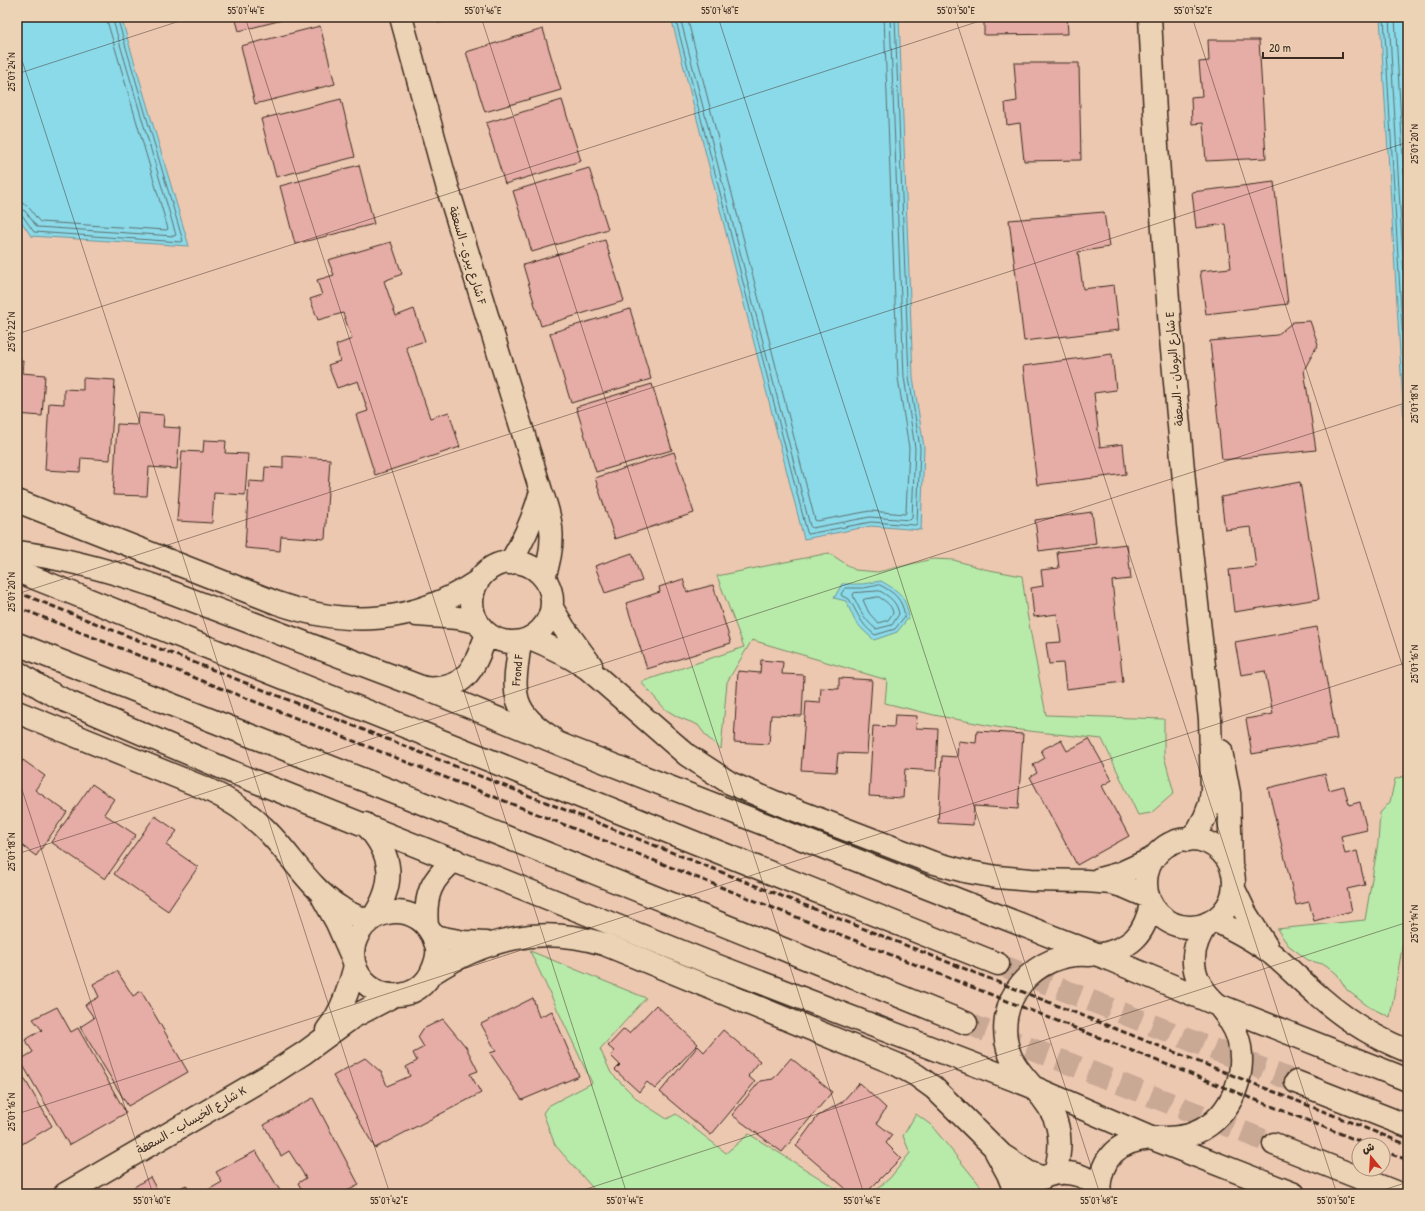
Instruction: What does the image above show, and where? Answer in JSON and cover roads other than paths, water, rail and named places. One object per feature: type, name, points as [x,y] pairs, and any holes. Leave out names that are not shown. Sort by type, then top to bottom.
[{"type":"street","name":"شارع يبري - السعفة F","points":[[401,17],[448,189],[541,491],[548,508],[552,525],[552,543],[550,561],[544,578]]},
{"type":"street","name":"شارع البومان - السعفة E","points":[[1150,17],[1156,132],[1170,328],[1188,524],[1210,719],[1212,790],[1210,804],[1198,830],[1188,840]]},
{"type":"street","points":[[510,562],[529,528],[541,491]]},
{"type":"street","points":[[17,501],[297,610],[337,618],[398,615],[438,616],[482,628]]},
{"type":"street","points":[[17,552],[75,562],[114,572],[424,688],[567,747],[1099,955],[1218,1005],[1408,1080]]},
{"type":"street","points":[[398,615],[440,603],[460,593],[478,581],[486,572],[497,565],[510,562],[523,564],[534,569],[544,578],[550,589],[552,599],[552,608],[544,626],[538,633],[525,640]]},
{"type":"street","points":[[17,571],[998,964]]},
{"type":"street","points":[[478,581],[473,591],[472,602],[473,612],[482,628],[497,640],[509,642],[525,640],[550,646],[569,656],[604,682],[687,755],[730,783],[777,803],[931,862],[964,871],[997,877],[1031,880],[1112,883],[1125,886],[1150,900]]},
{"type":"street","points":[[552,608],[576,646],[604,682]]},
{"type":"street","points":[[424,688],[445,688],[454,685],[470,672],[476,663],[482,628]]},
{"type":"street","name":"Frond F","points":[[525,640],[514,685],[516,698],[521,710],[528,720],[538,729],[567,747]]},
{"type":"street","points":[[17,644],[415,800],[966,1023]]},
{"type":"street","points":[[17,672],[43,689],[66,701],[232,772],[706,961],[1033,1087],[1151,1138],[1294,1194]]},
{"type":"street","points":[[17,712],[207,789],[238,806],[264,828],[317,889],[337,923],[360,977],[369,987],[381,993],[393,996],[416,990],[424,984],[431,974],[436,962],[437,949],[430,931],[425,911],[427,896],[433,881],[443,869],[455,860]]},
{"type":"street","name":"شارع البومان - السعفة E","points":[[1210,719],[1220,743],[1229,793],[1231,866]]},
{"type":"street","points":[[354,963],[353,949],[356,938],[361,929],[370,920],[380,906],[386,892],[389,877],[388,862],[383,848],[375,835],[365,824]]},
{"type":"street","points":[[1100,1192],[1100,1176],[1105,1163],[1113,1152],[1124,1144],[1137,1139],[1171,1138],[1190,1134],[1208,1126],[1223,1112],[1234,1096],[1240,1077],[1242,1057],[1238,1038],[1230,1020],[1218,1005],[1207,996],[1200,985],[1195,973],[1194,960],[1200,934],[1211,921],[1227,907],[1232,898],[1234,877],[1231,866],[1225,856],[1206,842],[1195,839],[1172,843],[1154,858],[1148,871],[1146,884],[1150,900],[1159,914],[1170,922],[1182,926],[1196,926],[1211,921],[1247,937],[1272,954],[1338,1012],[1380,1039],[1408,1051]]},
{"type":"street","points":[[1086,881],[1121,873],[1154,858]]},
{"type":"street","points":[[317,889],[341,908],[370,920]]},
{"type":"street","points":[[1234,889],[1254,928],[1272,954]]},
{"type":"street","points":[[1049,1175],[1060,1152],[1058,1126],[1052,1111],[1044,1098],[1019,1072],[1010,1054],[1006,1034],[1007,1014],[1013,995],[1025,978],[1040,965],[1059,957],[1079,954],[1099,955],[1114,952],[1128,944],[1140,933],[1148,919],[1150,900]]},
{"type":"street","points":[[370,920],[383,913],[395,911],[407,913],[418,918],[430,931],[464,942],[495,943]]},
{"type":"street","points":[[431,974],[462,956],[495,943],[521,937],[563,935],[584,938],[604,944],[896,1064],[916,1075],[934,1088],[951,1103],[991,1144],[1015,1164],[1049,1175]]},
{"type":"street","name":"شارع الخيساب - السعفة K","points":[[316,1044],[330,1027],[341,1008],[349,988],[354,963]]},
{"type":"street","name":"شارع الخيساب - السعفة K","points":[[65,1194],[273,1074],[352,1017],[393,996]]},
{"type":"street","points":[[1296,1082],[1408,1126]]},
{"type":"street","points":[[991,1144],[1008,1174],[1016,1194]]},
{"type":"street","points":[[1274,1144],[1400,1194]]},
{"type":"street","points":[[1026,1194],[1033,1185],[1049,1175],[1068,1172],[1079,1175],[1090,1181],[1100,1192]]},
{"type":"water","points":[[17,17],[121,17],[189,246],[31,236],[17,215]]},
{"type":"water","points":[[671,17],[899,17],[913,377],[924,447],[921,530],[871,526],[804,539]]},
{"type":"water","points":[[1380,17],[1408,17],[1408,489]]},
{"type":"water","points":[[881,581],[901,595],[906,604],[909,617],[897,632],[874,640],[855,621],[846,601],[834,598],[842,584],[863,584]]},
{"type":"tunnel","points":[[998,964],[1296,1082]]},
{"type":"tunnel","points":[[966,1023],[1274,1144]]},
{"type":"railway","points":[[17,592],[1408,1145]]},
{"type":"railway","points":[[17,607],[1351,1138]]},
{"type":"railway","points":[[1391,1154],[1408,1160]]}]
